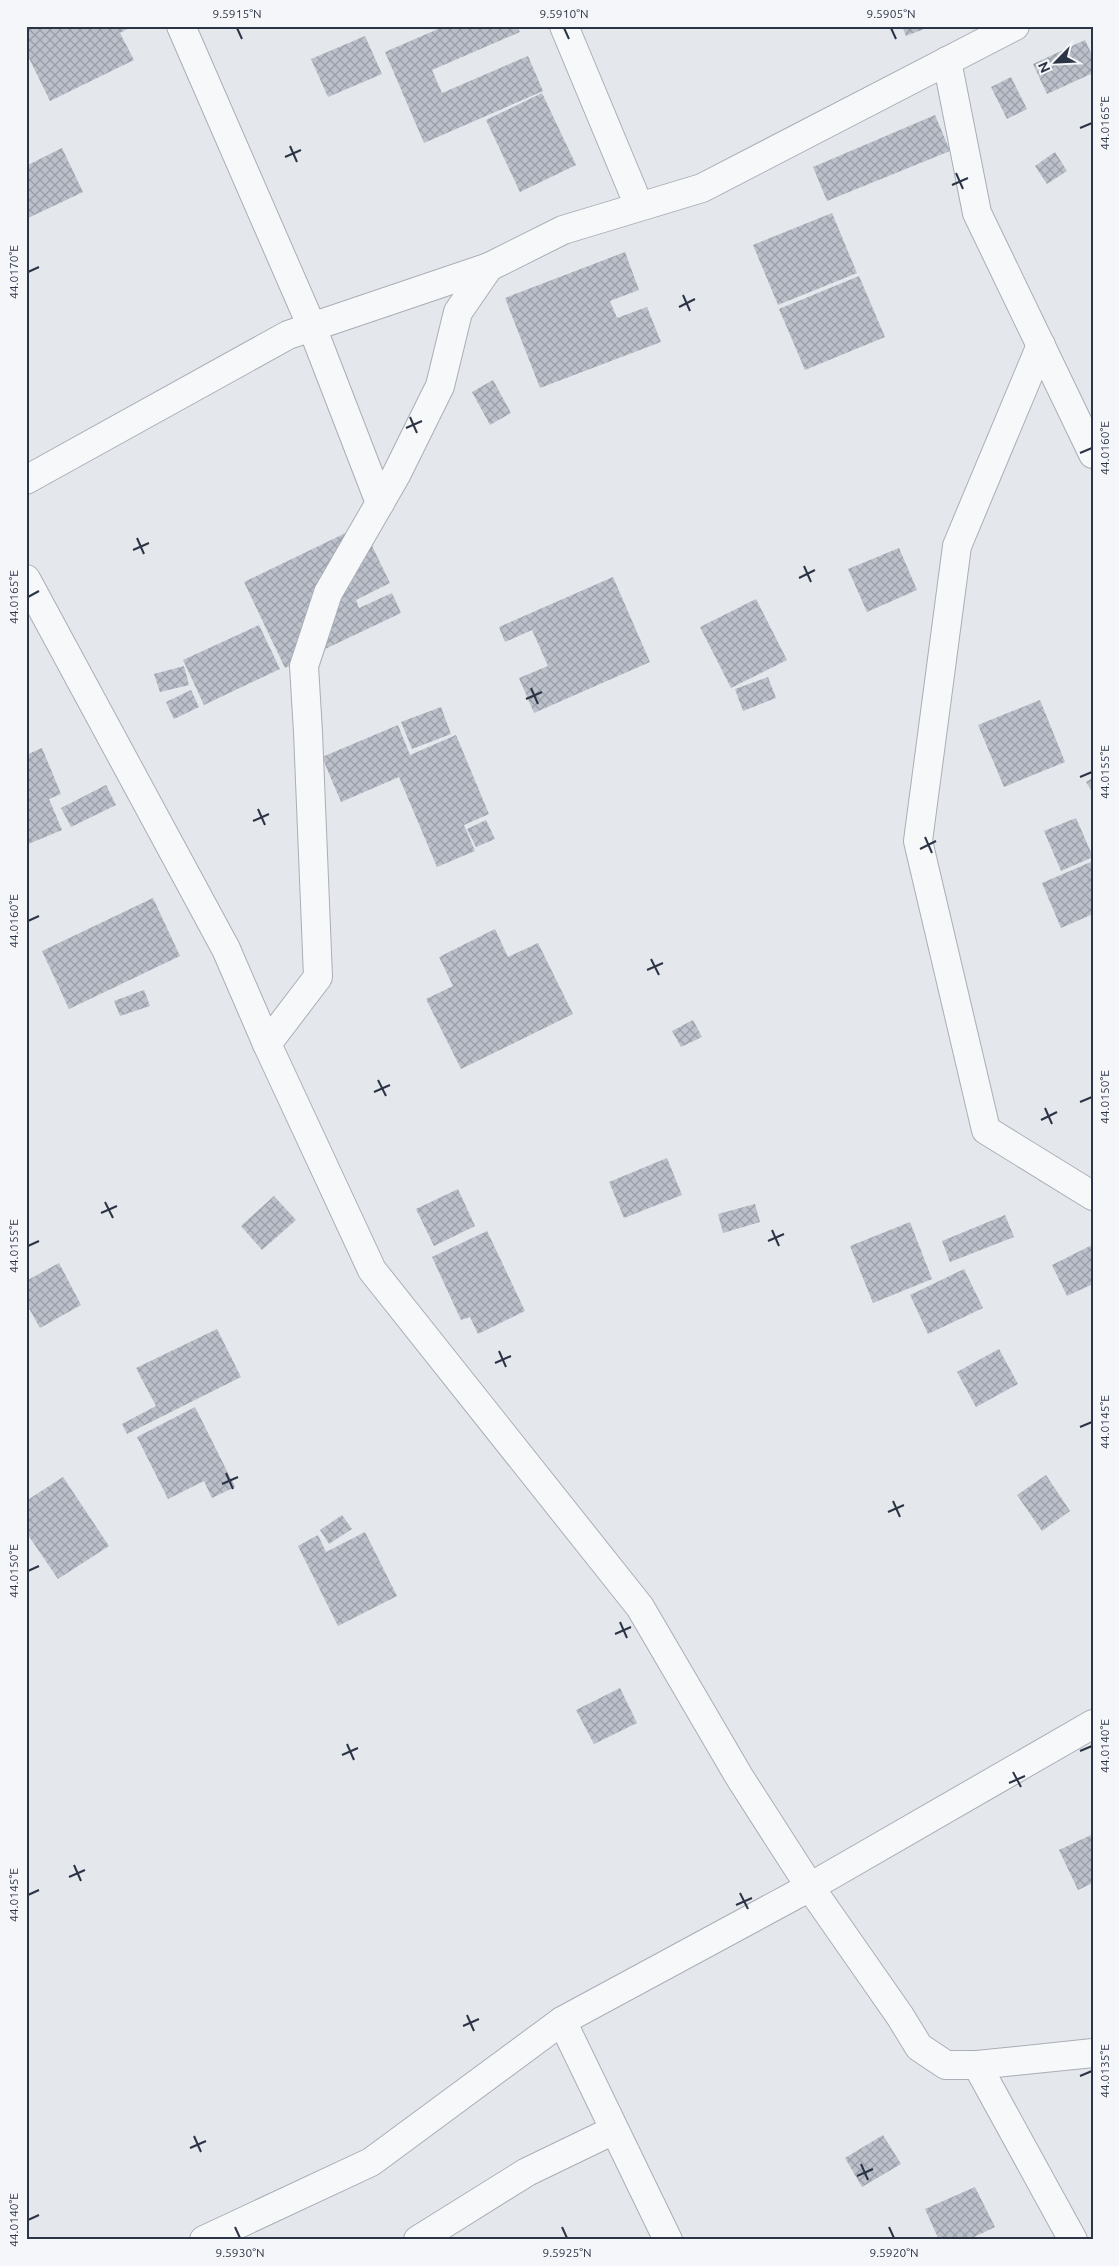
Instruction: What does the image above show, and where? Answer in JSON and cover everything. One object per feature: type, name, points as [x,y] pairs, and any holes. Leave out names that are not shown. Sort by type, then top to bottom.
[{"type":"street","points":[[181,26],[312,327],[380,504]]},
{"type":"street","points":[[564,26],[639,206]]},
{"type":"street","points":[[26,480],[288,335],[490,267],[563,230],[702,188],[1015,26]]},
{"type":"street","points":[[947,61],[977,213],[1093,454]]},
{"type":"street","points":[[267,1044],[318,977],[304,666],[328,592],[380,504],[440,386],[458,312],[490,267]]},
{"type":"street","points":[[1041,346],[957,546],[918,840],[986,1130],[1093,1196]]},
{"type":"street","points":[[26,579],[226,949],[267,1044],[372,1270],[640,1607],[740,1778],[810,1887],[900,2016],[919,2047],[946,2064],[977,2065],[1093,2053]]},
{"type":"street","points":[[204,2240],[371,2162],[562,2021],[810,1887],[1093,1724]]},
{"type":"street","points":[[562,2021],[668,2240]]},
{"type":"street","points":[[977,2065],[1073,2240]]},
{"type":"street","points":[[418,2240],[527,2172],[614,2130]]},
{"type":"building","points":[[26,26],[133,26],[120,33],[134,60],[50,101],[26,52]]},
{"type":"building","points":[[445,26],[517,26],[520,32],[432,70],[442,93],[528,56],[543,91],[424,143],[385,52]]},
{"type":"building","points":[[902,26],[932,26],[906,36]]},
{"type":"building","points":[[365,36],[382,74],[328,97],[311,59]]},
{"type":"building","points":[[1085,40],[1093,57],[1093,73],[1047,94],[1033,64]]},
{"type":"building","points":[[1011,77],[1027,109],[1007,119],[991,87]]},
{"type":"building","points":[[542,93],[576,165],[520,192],[486,120]]},
{"type":"building","points":[[935,115],[950,151],[827,201],[813,167]]},
{"type":"building","points":[[62,148],[83,192],[26,219],[26,166]]},
{"type":"building","points":[[1055,152],[1067,171],[1047,184],[1035,166]]},
{"type":"building","points":[[832,213],[857,273],[778,305],[753,245]]},
{"type":"building","points":[[625,252],[639,290],[610,301],[617,318],[647,307],[661,342],[540,388],[505,298]]},
{"type":"building","points":[[859,276],[885,337],[805,370],[779,309]]},
{"type":"building","points":[[493,380],[511,413],[490,425],[472,392]]},
{"type":"building","points":[[362,525],[390,583],[356,600],[359,608],[392,593],[401,613],[285,668],[244,582]]},
{"type":"building","points":[[899,548],[917,590],[867,612],[848,569]]},
{"type":"building","points":[[613,577],[650,662],[534,713],[519,678],[548,666],[532,630],[505,642],[499,627]]},
{"type":"building","points":[[756,599],[787,660],[731,688],[700,627]]},
{"type":"building","points":[[259,625],[280,669],[204,705],[183,660]]},
{"type":"building","points":[[184,666],[189,685],[160,692],[154,674]]},
{"type":"building","points":[[768,677],[776,698],[743,711],[735,689]]},
{"type":"building","points":[[191,690],[199,707],[174,719],[166,702]]},
{"type":"building","points":[[1040,700],[1065,762],[1004,787],[978,725]]},
{"type":"building","points":[[441,707],[451,734],[412,749],[401,722]]},
{"type":"building","points":[[398,725],[410,755],[456,735],[489,814],[464,825],[475,851],[437,867],[399,777],[341,802],[322,757]]},
{"type":"building","points":[[42,748],[61,794],[49,799],[62,830],[26,845],[26,755]]},
{"type":"building","points":[[1093,778],[1093,793],[1086,782]]},
{"type":"building","points":[[106,785],[116,805],[71,827],[61,808]]},
{"type":"building","points":[[1076,818],[1093,857],[1061,871],[1044,831]]},
{"type":"building","points":[[486,820],[495,839],[476,847],[467,829]]},
{"type":"building","points":[[1093,861],[1093,914],[1061,928],[1042,883]]},
{"type":"building","points":[[153,898],[180,956],[69,1009],[42,951]]},
{"type":"building","points":[[495,929],[508,957],[538,943],[573,1014],[461,1069],[426,999],[453,986],[439,957]]},
{"type":"building","points":[[144,990],[150,1006],[120,1016],[114,1001]]},
{"type":"building","points":[[693,1020],[702,1037],[681,1047],[672,1031]]},
{"type":"building","points":[[667,1158],[682,1195],[624,1218],[609,1182]]},
{"type":"building","points":[[458,1189],[475,1226],[434,1246],[416,1209]]},
{"type":"building","points":[[274,1196],[296,1220],[262,1250],[241,1226]]},
{"type":"building","points":[[755,1204],[760,1222],[723,1233],[718,1214]]},
{"type":"building","points":[[1005,1215],[1014,1237],[950,1262],[942,1241]]},
{"type":"building","points":[[910,1222],[932,1279],[873,1303],[850,1246]]},
{"type":"building","points":[[487,1231],[525,1311],[478,1334],[470,1317],[461,1320],[432,1257]]},
{"type":"building","points":[[1092,1245],[1093,1284],[1067,1296],[1052,1265]]},
{"type":"building","points":[[59,1263],[81,1305],[40,1328],[26,1303],[26,1281]]},
{"type":"building","points":[[964,1269],[983,1308],[928,1334],[910,1295]]},
{"type":"building","points":[[217,1329],[241,1377],[127,1434],[122,1424],[156,1406],[136,1368]]},
{"type":"building","points":[[999,1349],[1018,1384],[976,1407],[957,1372]]},
{"type":"building","points":[[195,1407],[235,1487],[212,1498],[204,1481],[168,1499],[137,1437]]},
{"type":"building","points":[[1046,1475],[1070,1511],[1042,1531],[1017,1495]]},
{"type":"building","points":[[63,1477],[109,1546],[58,1579],[26,1532],[26,1501]]},
{"type":"building","points":[[342,1515],[352,1529],[329,1544],[320,1530]]},
{"type":"building","points":[[365,1532],[397,1596],[338,1626],[298,1546],[318,1535],[326,1552]]},
{"type":"building","points":[[620,1688],[637,1723],[594,1744],[576,1710]]},
{"type":"building","points":[[1091,1835],[1093,1883],[1078,1890],[1059,1850]]},
{"type":"building","points":[[883,2135],[901,2164],[862,2187],[845,2158]]},
{"type":"building","points":[[975,2187],[995,2227],[968,2240],[939,2240],[925,2209]]}]
